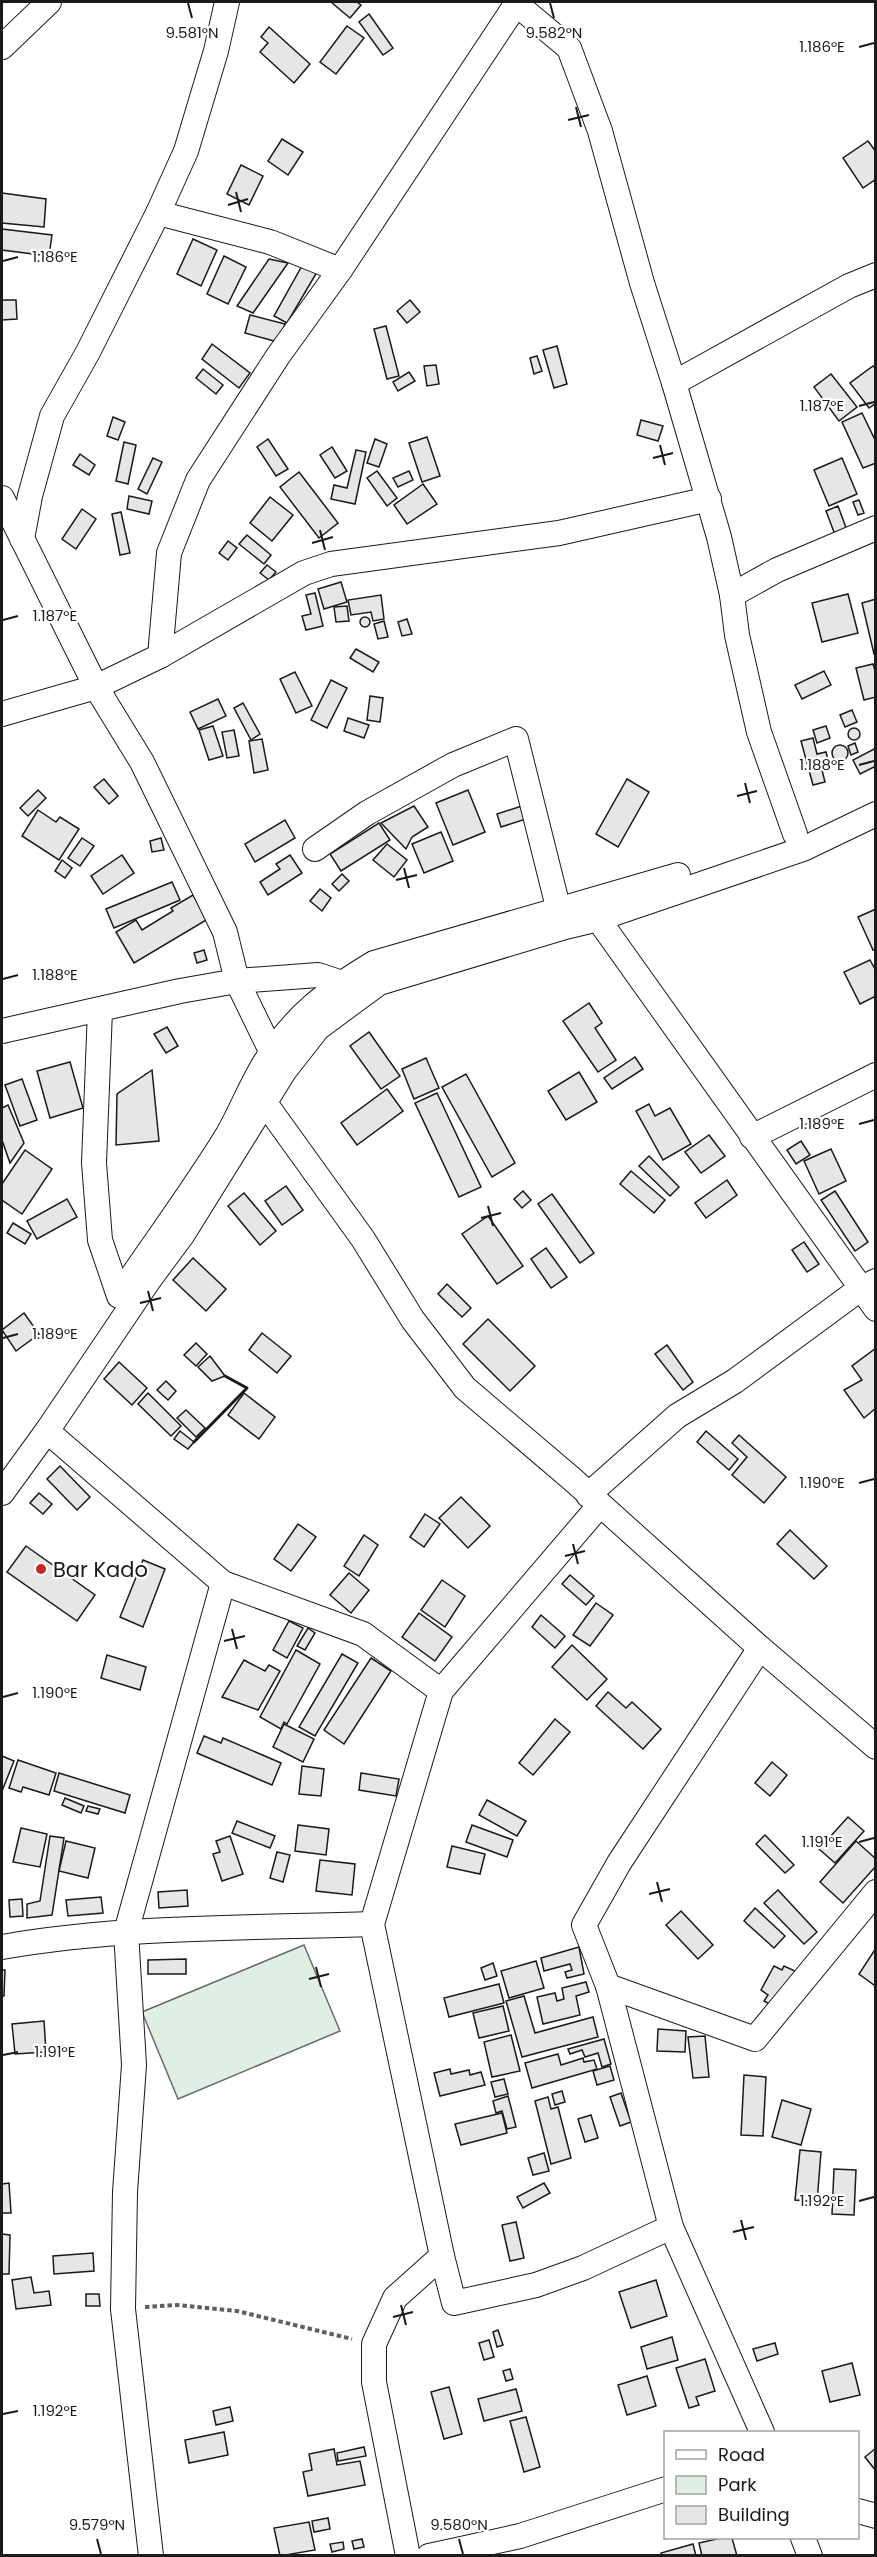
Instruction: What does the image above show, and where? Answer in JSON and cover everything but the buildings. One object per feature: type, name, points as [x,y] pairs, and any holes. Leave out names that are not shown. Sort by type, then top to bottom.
[{"type":"street","points":[[2,47],[49,2]]},
{"type":"street","points":[[22,539],[30,496],[52,416],[88,352],[186,152],[216,51],[227,2]]},
{"type":"street","points":[[160,656],[169,553],[198,480],[278,356],[340,270],[516,2],[569,48],[600,131],[642,283],[709,499],[732,595],[737,635],[759,732],[795,834]]},
{"type":"street","points":[[158,213],[270,242],[340,270]]},
{"type":"street","points":[[674,383],[849,286],[876,275]]},
{"type":"street","points":[[2,498],[96,687],[142,762],[225,932],[237,981],[278,1062]]},
{"type":"street","points":[[2,714],[96,687],[160,656],[304,573],[331,564],[559,533],[709,499]]},
{"type":"street","points":[[732,595],[777,570],[876,528]]},
{"type":"street","points":[[315,849],[367,813],[453,765],[516,739],[559,911]]},
{"type":"street","points":[[2,1493],[183,1234],[265,1103],[289,1028],[310,1006],[374,963],[559,911],[700,868],[795,834],[876,799]]},
{"type":"street","points":[[2,1466],[92,1341],[119,1296],[278,1062],[318,1028],[379,983],[598,919],[802,849],[876,814]]},
{"type":"street","points":[[598,919],[752,1137],[868,1285],[876,1310]]},
{"type":"street","points":[[2,1031],[180,991],[237,981],[318,975],[342,983]]},
{"type":"street","points":[[100,1010],[94,1163],[100,1240],[119,1296]]},
{"type":"street","points":[[752,1137],[876,1075]]},
{"type":"street","points":[[265,1103],[294,1139],[363,1239],[413,1320],[465,1388],[876,1747]]},
{"type":"street","points":[[671,2227],[584,2268],[536,2285],[454,2303],[372,1924],[441,1691],[593,1500],[677,1416],[735,1381],[868,1285]]},
{"type":"street","points":[[47,1431],[223,1583],[363,1634],[441,1691]]},
{"type":"street","points":[[151,2556],[123,2309],[125,2192],[134,2065],[126,1932],[223,1583]]},
{"type":"street","points":[[760,1648],[619,1863],[584,1925],[608,1986],[671,2227],[761,2431]]},
{"type":"street","points":[[608,1986],[755,2038],[876,1892]]},
{"type":"street","points":[[2,1947],[44,1939],[126,1932],[372,1924]]},
{"type":"street","points":[[408,2556],[374,2382],[374,2344],[395,2298],[442,2256]]},
{"type":"street","points":[[429,2556],[519,2536],[664,2490]]},
{"type":"street","points":[[859,2511],[876,2516]]},
{"type":"street","points":[[803,2539],[810,2556]]},
{"type":"path","points":[[123,2309],[177,2305],[237,2311],[319,2333],[374,2344]]},
{"type":"green space","points":[[304,1945],[340,2031],[178,2099],[142,2012]]},
{"type":"wall","points":[[194,1442],[247,1388],[225,1376]]},
{"type":"place","name":"Bar Kado","points":[[41,1569]]}]
